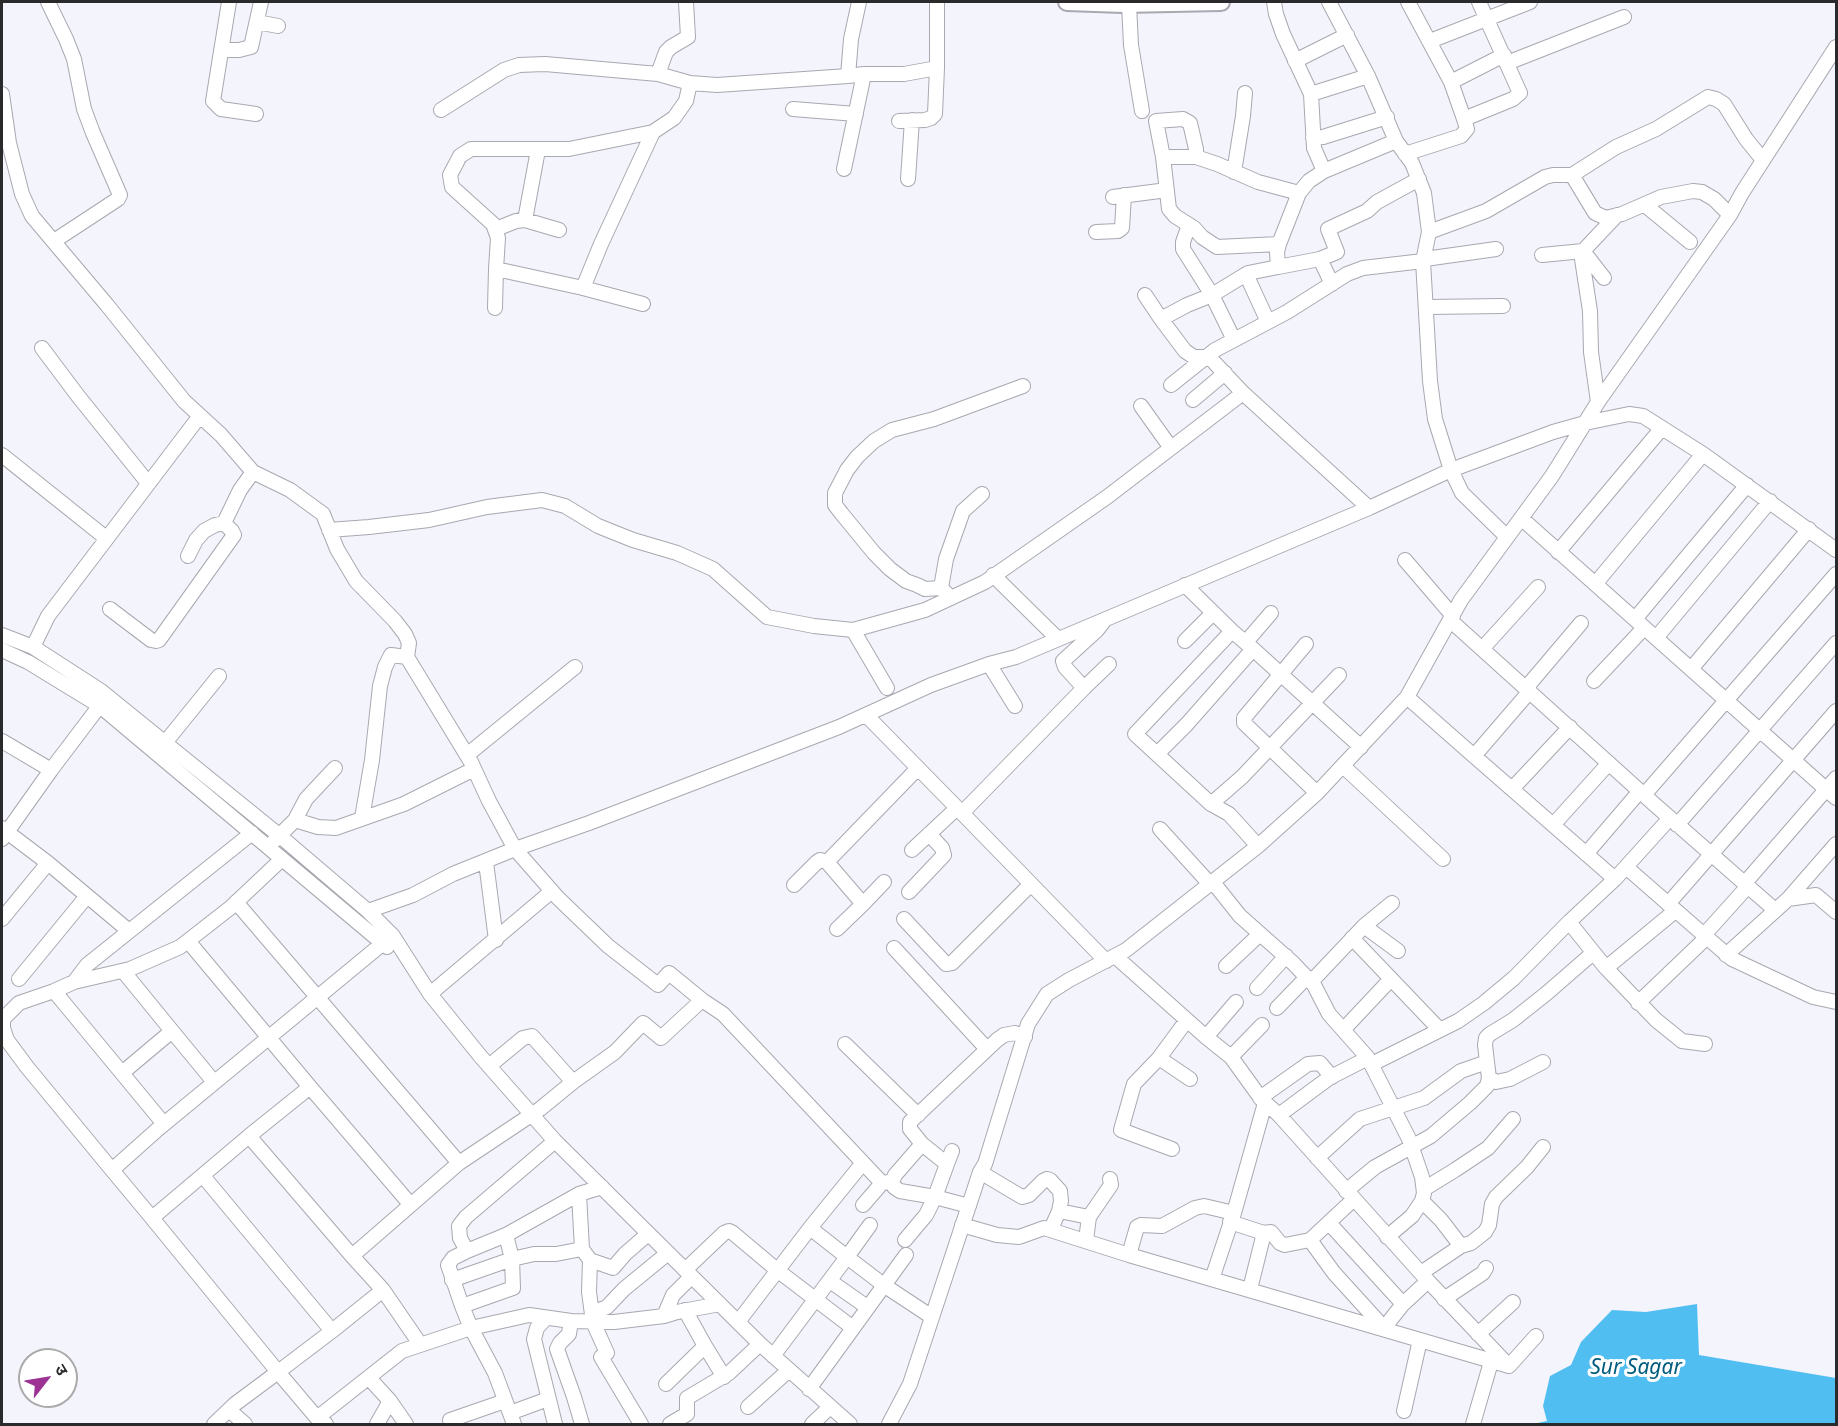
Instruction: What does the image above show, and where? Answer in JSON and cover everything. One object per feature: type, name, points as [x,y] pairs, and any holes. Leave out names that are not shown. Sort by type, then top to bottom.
[{"type":"main road","points":[[1067,2],[1129,4],[1221,2]]},
{"type":"street","points":[[48,2],[74,59],[84,109],[120,195],[118,199],[54,241]]},
{"type":"street","points":[[229,2],[213,101],[221,109],[256,114]]},
{"type":"street","points":[[221,50],[251,47],[261,2]]},
{"type":"street","points":[[658,74],[666,52],[688,37],[686,2]]},
{"type":"street","points":[[848,76],[851,39],[859,2]]},
{"type":"street","points":[[908,179],[905,121],[925,120],[934,114],[937,2]]},
{"type":"street","points":[[1274,2],[1278,21],[1311,94],[1314,148],[1324,171]]},
{"type":"street","points":[[1329,2],[1368,76],[1396,141],[1412,163],[1424,193],[1429,232],[1424,260],[1430,381],[1435,419],[1451,470],[1462,493],[1507,537]]},
{"type":"street","points":[[1405,154],[1456,139],[1464,135],[1467,129],[1451,82],[1408,2]]},
{"type":"street","points":[[1464,119],[1519,97],[1519,90],[1506,59],[1479,2]]},
{"type":"street","points":[[1430,41],[1530,2]]},
{"type":"street","points":[[1129,4],[1131,45],[1142,111]]},
{"type":"street","points":[[1451,82],[1506,59],[1624,17]]},
{"type":"street","points":[[257,22],[278,26]]},
{"type":"street","points":[[1295,61],[1347,35]]},
{"type":"street","points":[[889,1425],[910,1384],[980,1172],[985,1164],[1028,1024],[1047,994],[1126,950],[1258,846],[1317,793],[1407,697],[1461,600],[1552,476],[1598,402],[1730,215],[1836,47]]},
{"type":"street","points":[[441,110],[504,70],[519,65],[545,64],[658,74],[690,84],[717,85],[864,74],[904,74],[937,68]]},
{"type":"street","points":[[844,170],[864,74]]},
{"type":"street","points":[[1311,94],[1368,76]]},
{"type":"street","points":[[495,308],[498,238],[490,219],[452,187],[450,175],[460,156],[465,151],[477,148],[569,149],[653,132],[674,118],[686,101],[690,84]]},
{"type":"street","points":[[1234,172],[1245,93]]},
{"type":"street","points":[[2,94],[9,143],[22,194],[32,216],[199,417],[221,435],[253,472],[290,490],[322,514],[337,549],[356,581],[405,634],[409,644],[408,657],[467,755],[515,849],[552,891],[608,945],[658,985],[669,974],[723,1014],[862,1164],[900,1191],[969,1206]]},
{"type":"street","points":[[1429,232],[1486,211],[1552,174],[1572,175],[1616,147],[1656,129],[1708,97],[1724,104],[1746,139],[1763,160]]},
{"type":"street","points":[[793,109],[856,114]]},
{"type":"street","points":[[1313,138],[1387,117]]},
{"type":"street","points":[[1196,157],[1190,123],[1183,119],[1156,121],[1171,213],[1190,225],[1216,247],[1279,244]]},
{"type":"street","points":[[583,288],[653,132]]},
{"type":"street","points":[[1278,267],[1279,244],[1299,193],[1309,181],[1324,171],[1396,141]]},
{"type":"street","points":[[525,220],[538,150]]},
{"type":"street","points":[[1163,157],[1196,157],[1258,182],[1299,193]]},
{"type":"street","points":[[1572,175],[1594,213],[1606,218],[1661,198],[1680,193],[1702,192],[1714,199],[1730,215]]},
{"type":"street","points":[[1161,319],[1212,295],[1246,274],[1320,260],[1337,252],[1328,229],[1367,211],[1377,202],[1419,179]]},
{"type":"street","points":[[1096,232],[1118,231],[1122,228],[1119,196],[1167,190]]},
{"type":"street","points":[[1645,205],[1690,242]]},
{"type":"street","points":[[1598,402],[1591,352],[1590,310],[1582,260],[1583,251],[1617,215]]},
{"type":"street","points":[[496,230],[516,221],[525,220],[559,230]]},
{"type":"street","points":[[1190,225],[1183,249],[1212,295],[1234,340]]},
{"type":"street","points":[[1171,385],[1205,357],[1347,274],[1363,268],[1496,249]]},
{"type":"street","points":[[1542,255],[1583,251]]},
{"type":"street","points":[[1583,251],[1604,278]]},
{"type":"street","points":[[1320,260],[1332,284]]},
{"type":"street","points":[[496,269],[643,304]]},
{"type":"street","points":[[1246,274],[1268,322]]},
{"type":"street","points":[[1145,295],[1185,351],[1194,357],[1205,357],[1212,360],[1243,393],[1369,508]]},
{"type":"street","points":[[1426,307],[1503,306]]},
{"type":"street","points":[[42,348],[148,483]]},
{"type":"street","points":[[1193,400],[1225,373]]},
{"type":"street","points":[[946,593],[926,589],[906,581],[890,569],[835,505],[835,493],[857,457],[874,441],[892,430],[954,412],[1023,386]]},
{"type":"street","points":[[329,530],[369,528],[429,520],[487,507],[542,500],[565,506],[598,526],[633,540],[677,553],[713,569],[767,617],[814,626],[853,630],[925,610],[946,593],[985,582],[1107,497],[1243,393]]},
{"type":"street","points":[[1141,406],[1171,448]]},
{"type":"street","points":[[368,911],[413,895],[453,874],[515,849],[867,716],[931,685],[1016,657],[1369,508],[1451,470],[1553,432],[1585,423],[1629,414],[1643,416],[1703,454],[1836,550]]},
{"type":"street","points":[[33,647],[48,616],[199,417]]},
{"type":"street","points":[[1558,552],[1662,428]]},
{"type":"street","points":[[2,454],[106,538]]},
{"type":"street","points":[[1596,583],[1703,454]]},
{"type":"street","points":[[224,523],[240,490],[253,472]]},
{"type":"street","points":[[1594,681],[1747,485]]},
{"type":"street","points":[[946,593],[946,559],[963,511],[982,494]]},
{"type":"street","points":[[1656,638],[1770,501]]},
{"type":"street","points":[[1521,518],[1831,794]]},
{"type":"street","points":[[188,556],[196,540],[204,531],[224,523]]},
{"type":"street","points":[[110,609],[151,640],[159,640],[234,535],[224,523]]},
{"type":"street","points":[[1691,669],[1809,529]]},
{"type":"street","points":[[1405,560],[1452,619],[1482,648],[1775,910]]},
{"type":"street","points":[[1587,854],[1836,574]]},
{"type":"street","points":[[993,575],[1057,638]]},
{"type":"street","points":[[1185,585],[1232,631],[1361,747]]},
{"type":"street","points":[[1482,648],[1538,587]]},
{"type":"street","points":[[1185,641],[1213,613]]},
{"type":"street","points":[[1157,754],[1186,724],[1250,646],[1271,613]]},
{"type":"street","points":[[1084,688],[1065,667],[1063,661],[1097,630],[1105,619]]},
{"type":"street","points":[[1474,756],[1581,623]]},
{"type":"street","points":[[853,630],[887,688]]},
{"type":"street","points":[[1232,631],[1135,734],[1211,804],[1229,814],[1258,846]]},
{"type":"street","points":[[2,635],[33,647],[164,744],[280,836],[368,911],[393,936],[430,994],[555,1142],[760,1344],[850,1425]]},
{"type":"street","points":[[1279,1115],[1332,1077],[1440,1030],[1484,1003],[1514,978],[1674,822],[1760,730],[1836,643]]},
{"type":"street","points":[[1306,644],[1244,718],[1244,723],[1317,793]]},
{"type":"street","points":[[2,650],[103,701],[282,859],[382,944],[409,962]]},
{"type":"street","points":[[362,818],[372,760],[380,686],[385,667],[391,656],[408,657]]},
{"type":"street","points":[[989,664],[1015,706]]},
{"type":"street","points":[[912,850],[960,810],[1110,664]]},
{"type":"street","points":[[467,755],[575,667]]},
{"type":"street","points":[[1211,804],[1242,777],[1339,675]]},
{"type":"street","points":[[164,744],[219,676]]},
{"type":"street","points":[[1407,697],[1615,879]]},
{"type":"street","points":[[103,701],[3,833],[48,863],[129,931]]},
{"type":"street","points":[[1606,968],[1672,907],[1711,854],[1836,711]]},
{"type":"street","points":[[867,716],[1031,884],[1111,958],[1231,1057],[1262,1100],[1279,1115],[1444,1299],[1509,1366]]},
{"type":"street","points":[[1512,789],[1570,727]]},
{"type":"street","points":[[2,741],[51,770]]},
{"type":"street","points":[[1553,825],[1609,763]]},
{"type":"street","points":[[1343,766],[1443,859]]},
{"type":"street","points":[[268,846],[295,819],[306,799],[335,768]]},
{"type":"street","points":[[827,862],[918,768]]},
{"type":"street","points":[[295,819],[318,827],[336,828],[404,804],[474,769]]},
{"type":"street","points":[[1638,1003],[1705,936],[1746,885],[1831,794],[1836,778]]},
{"type":"street","points":[[1160,829],[1240,916],[1286,956],[1309,980],[1323,1000],[1329,1014],[1370,1061],[1412,1148],[1423,1195],[1461,1246]]},
{"type":"street","points":[[74,982],[87,965],[252,833]]},
{"type":"street","points":[[909,892],[944,855],[942,848],[929,834]]},
{"type":"street","points":[[1726,955],[1788,899],[1836,844]]},
{"type":"street","points":[[282,859],[236,902],[180,946],[123,971],[74,982],[54,992],[19,1003],[3,1018],[3,1028],[7,1040],[27,1067],[278,1372],[322,1421],[369,1377],[402,1351],[471,1328],[524,1315],[571,1321],[593,1317],[614,1322],[664,1316],[720,1304]]},
{"type":"street","points":[[794,885],[820,860],[827,862],[863,904]]},
{"type":"street","points":[[486,862],[496,940]]},
{"type":"street","points":[[2,919],[48,863]]},
{"type":"street","points":[[1626,867],[1732,959],[1813,997],[1836,1002]]},
{"type":"street","points":[[837,928],[884,882]]},
{"type":"street","points":[[904,920],[946,964],[952,963],[1031,884]]},
{"type":"street","points":[[430,994],[552,891]]},
{"type":"street","points":[[1788,899],[1816,895],[1836,911]]},
{"type":"street","points":[[19,979],[87,896]]},
{"type":"street","points":[[236,902],[459,1162]]},
{"type":"street","points":[[1276,1008],[1392,903]]},
{"type":"street","points":[[1569,922],[1606,968],[1656,1020],[1682,1041],[1705,1044]]},
{"type":"street","points":[[1364,926],[1398,951]]},
{"type":"street","points":[[1226,966],[1260,934]]},
{"type":"street","points":[[1352,938],[1440,1030]]},
{"type":"street","points":[[188,941],[410,1204]]},
{"type":"street","points":[[112,1170],[214,1082],[382,944]]},
{"type":"street","points":[[894,948],[987,1049]]},
{"type":"street","points":[[1129,1255],[1137,1227],[1140,1225],[1162,1226],[1195,1208],[1204,1206],[1264,1233],[1271,1232],[1280,1243],[1285,1245],[1310,1240],[1329,1223],[1375,1167],[1431,1136],[1487,1086],[1489,1078],[1486,1038],[1547,993],[1593,953]]},
{"type":"street","points":[[1257,988],[1286,956]]},
{"type":"street","points":[[123,971],[214,1082]]},
{"type":"street","points":[[1343,1030],[1390,979]]},
{"type":"street","points":[[54,992],[164,1124]]},
{"type":"street","points":[[352,1256],[459,1162],[531,1115],[615,1052],[643,1023],[661,1038],[702,1000]]},
{"type":"street","points":[[1206,1037],[1236,1002]]},
{"type":"street","points":[[1172,1149],[1120,1130],[1134,1084],[1159,1058],[1187,1020]]},
{"type":"street","points":[[1231,1057],[1262,1025]]},
{"type":"street","points":[[122,1073],[172,1031]]},
{"type":"street","points":[[905,1240],[924,1219],[935,1197],[949,1157],[922,1144],[909,1126],[1004,1035],[1015,1033],[1024,1037]]},
{"type":"street","points":[[489,1066],[523,1038],[532,1036],[573,1082]]},
{"type":"street","points":[[845,1044],[918,1115]]},
{"type":"street","points":[[1159,1058],[1190,1079]]},
{"type":"street","points":[[1317,1158],[1360,1119],[1424,1098],[1461,1071],[1487,1062]]},
{"type":"street","points":[[1489,1078],[1496,1082],[1510,1079],[1543,1062]]},
{"type":"street","points":[[1212,1279],[1232,1217],[1262,1100],[1308,1064],[1320,1063],[1332,1077]]},
{"type":"street","points":[[152,1218],[310,1087]]},
{"type":"street","points":[[1388,1237],[1412,1216],[1423,1195],[1488,1148],[1513,1119]]},
{"type":"street","points":[[249,1136],[383,1290],[420,1344]]},
{"type":"street","points":[[466,1251],[460,1238],[459,1226],[466,1217],[555,1142]]},
{"type":"street","points":[[863,1205],[895,1175],[922,1144]]},
{"type":"street","points":[[1384,1328],[1424,1277],[1461,1246],[1471,1243],[1485,1232],[1489,1226],[1492,1204],[1496,1197],[1527,1167],[1543,1147]]},
{"type":"street","points":[[738,1322],[862,1164]]},
{"type":"street","points":[[980,1172],[1022,1197],[1029,1195],[1043,1180],[1050,1180],[1060,1191],[1061,1201],[1059,1212],[1051,1229]]},
{"type":"street","points":[[203,1176],[332,1331]]},
{"type":"street","points":[[1086,1240],[1089,1217],[1111,1185],[1110,1179]]},
{"type":"street","points":[[510,1413],[495,1373],[471,1328],[448,1265],[453,1258],[466,1251],[506,1235],[579,1194],[602,1187]]},
{"type":"street","points":[[579,1194],[593,1317],[607,1353],[601,1357],[641,1425]]},
{"type":"street","points":[[1059,1212],[1089,1217]]},
{"type":"street","points":[[1329,1223],[1403,1304]]},
{"type":"street","points":[[773,1356],[870,1225]]},
{"type":"street","points":[[962,1225],[997,1235],[1018,1237],[1044,1228],[1051,1229],[1129,1255],[1509,1366]]},
{"type":"street","points":[[810,1228],[885,1286],[932,1317]]},
{"type":"street","points":[[664,1316],[673,1295],[688,1273],[724,1233],[729,1231],[853,1328]]},
{"type":"street","points":[[1250,1289],[1264,1233]]},
{"type":"street","points":[[452,1280],[512,1259],[534,1254],[586,1255],[613,1268],[648,1234]]},
{"type":"street","points":[[462,1306],[513,1288],[512,1259],[506,1235]]},
{"type":"street","points":[[1310,1240],[1334,1273],[1384,1328]]},
{"type":"street","points":[[593,1317],[668,1253]]},
{"type":"street","points":[[809,1389],[906,1255]]},
{"type":"street","points":[[1444,1299],[1483,1273],[1486,1268]]},
{"type":"street","points":[[830,1281],[867,1307]]},
{"type":"street","points":[[214,1425],[229,1410],[383,1290]]},
{"type":"street","points":[[1478,1334],[1513,1302]]},
{"type":"street","points":[[685,1310],[724,1377]]},
{"type":"street","points":[[546,1318],[537,1328],[534,1339],[555,1425]]},
{"type":"street","points":[[571,1321],[569,1334],[557,1349],[582,1425]]},
{"type":"street","points":[[1509,1366],[1536,1336]]},
{"type":"street","points":[[1404,1411],[1420,1340]]},
{"type":"street","points":[[670,1425],[687,1413],[687,1398],[724,1377],[760,1344]]},
{"type":"street","points":[[666,1383],[705,1346]]},
{"type":"street","points":[[1473,1425],[1491,1362]]},
{"type":"street","points":[[748,1407],[789,1371]]},
{"type":"street","points":[[369,1377],[390,1401],[406,1425]]},
{"type":"street","points":[[450,1420],[510,1413],[548,1400]]},
{"type":"street","points":[[377,1425],[390,1401]]},
{"type":"street","points":[[812,1425],[830,1407]]},
{"type":"street","points":[[229,1410],[245,1425]]},
{"type":"water","name":"Sur Sagar","points":[[1697,1304],[1699,1355],[1836,1378],[1836,1424],[1533,1424],[1547,1421],[1543,1406],[1550,1376],[1571,1365],[1581,1342],[1612,1310],[1646,1312]]}]
